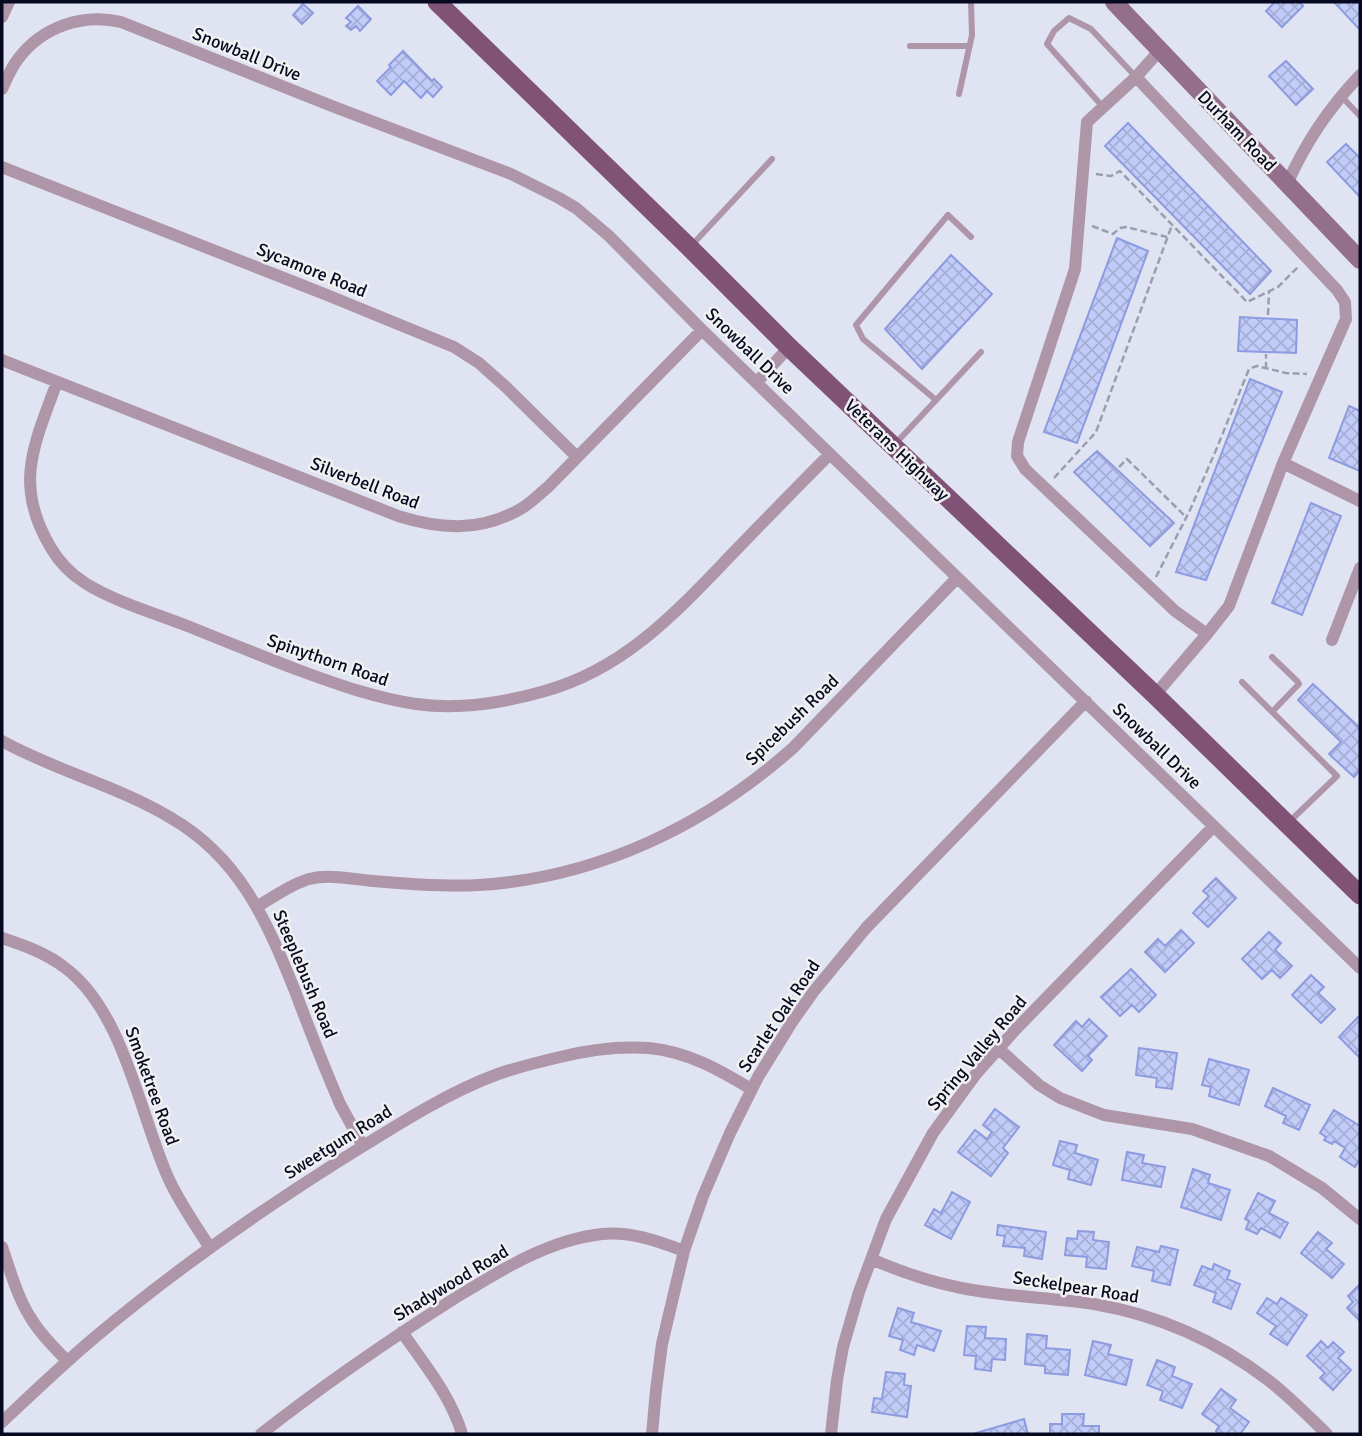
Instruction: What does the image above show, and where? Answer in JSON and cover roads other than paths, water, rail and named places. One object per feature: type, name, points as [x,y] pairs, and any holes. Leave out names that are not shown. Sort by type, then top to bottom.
[{"type":"main road","name":"Veterans Highway","points":[[437,2],[789,347],[1155,695],[1360,895]]},
{"type":"main road","name":"Durham Road","points":[[1114,2],[1360,260]]},
{"type":"street","points":[[2,17],[9,2]]},
{"type":"street","name":"Snowball Drive","points":[[2,89],[19,57],[31,44],[50,31],[73,22],[108,19],[511,174],[576,208],[609,236],[702,330],[1360,968]]},
{"type":"street","points":[[1160,51],[1087,122],[1075,269],[1018,442],[1017,456],[1025,469],[1148,586],[1175,611],[1207,634]]},
{"type":"street","points":[[1287,184],[1312,134],[1360,75]]},
{"type":"street","points":[[1136,76],[1336,290],[1345,302],[1346,319],[1283,463],[1230,606],[1155,695]]},
{"type":"street","name":"Sycamore Road","points":[[2,167],[454,347],[479,363],[506,387],[577,457]]},
{"type":"street","name":"Silverbell Road","points":[[2,360],[398,516],[441,527],[489,522],[516,511],[548,487],[702,330]]},
{"type":"street","points":[[757,382],[789,347]]},
{"type":"street","name":"Spinythorn Road","points":[[57,382],[34,449],[30,476],[32,504],[50,547],[58,560],[74,575],[105,593],[353,690],[418,704],[442,706],[499,702],[546,691],[612,662],[646,639],[680,609],[830,454]]},
{"type":"street","points":[[1283,463],[1360,501]]},
{"type":"street","points":[[1332,640],[1360,568]]},
{"type":"street","name":"Spicebush Road","points":[[258,906],[291,886],[309,879],[338,877],[479,885],[573,869],[625,853],[657,839],[720,804],[778,761],[957,578]]},
{"type":"street","name":"Scarlet Oak Road","points":[[652,1434],[663,1344],[684,1251],[703,1196],[751,1089],[807,1001],[866,928],[1086,701]]},
{"type":"street","name":"Steeplebush Road","points":[[2,741],[173,818],[196,834],[225,862],[258,906],[278,948],[340,1104],[363,1146]]},
{"type":"street","name":"Spring Valley Road","points":[[831,1434],[843,1347],[859,1292],[886,1219],[933,1133],[998,1048],[1214,826]]},
{"type":"street","name":"Smoketree Road","points":[[2,937],[64,967],[79,980],[99,1006],[116,1033],[166,1174],[179,1201],[210,1248]]},
{"type":"street","name":"Sweetgum Road","points":[[2,1422],[67,1361],[135,1304],[210,1248],[287,1194],[363,1146],[462,1090],[498,1074],[537,1062],[595,1050],[638,1048],[676,1052],[696,1059],[751,1089]]},
{"type":"street","points":[[998,1048],[1039,1086],[1060,1098],[1104,1115],[1192,1129],[1269,1156],[1322,1188],[1360,1219]]},
{"type":"street","name":"Shadywood Road","points":[[261,1434],[401,1332],[482,1282],[541,1250],[586,1236],[605,1234],[631,1235],[655,1240],[684,1251]]},
{"type":"street","points":[[2,1247],[26,1310],[36,1326],[67,1361]]},
{"type":"street","name":"Seckelpear Road","points":[[871,1259],[915,1277],[960,1288],[1093,1304],[1139,1314],[1182,1329],[1210,1342],[1269,1380],[1327,1434]]},
{"type":"street","points":[[401,1332],[440,1387],[462,1434]]},
{"type":"lane","points":[[959,94],[972,35],[971,2]]},
{"type":"lane","points":[[1103,107],[1046,44],[1054,31],[1069,18],[1091,29],[1136,76]]},
{"type":"lane","points":[[910,46],[969,46]]},
{"type":"lane","points":[[1341,96],[1360,116]]},
{"type":"lane","points":[[689,247],[772,159]]},
{"type":"lane","points":[[936,400],[863,339],[856,325],[948,215],[971,237]]},
{"type":"lane","points":[[893,446],[981,352]]},
{"type":"lane","points":[[1272,657],[1299,684],[1272,712]]},
{"type":"lane","points":[[1242,682],[1337,776],[1287,824]]}]
